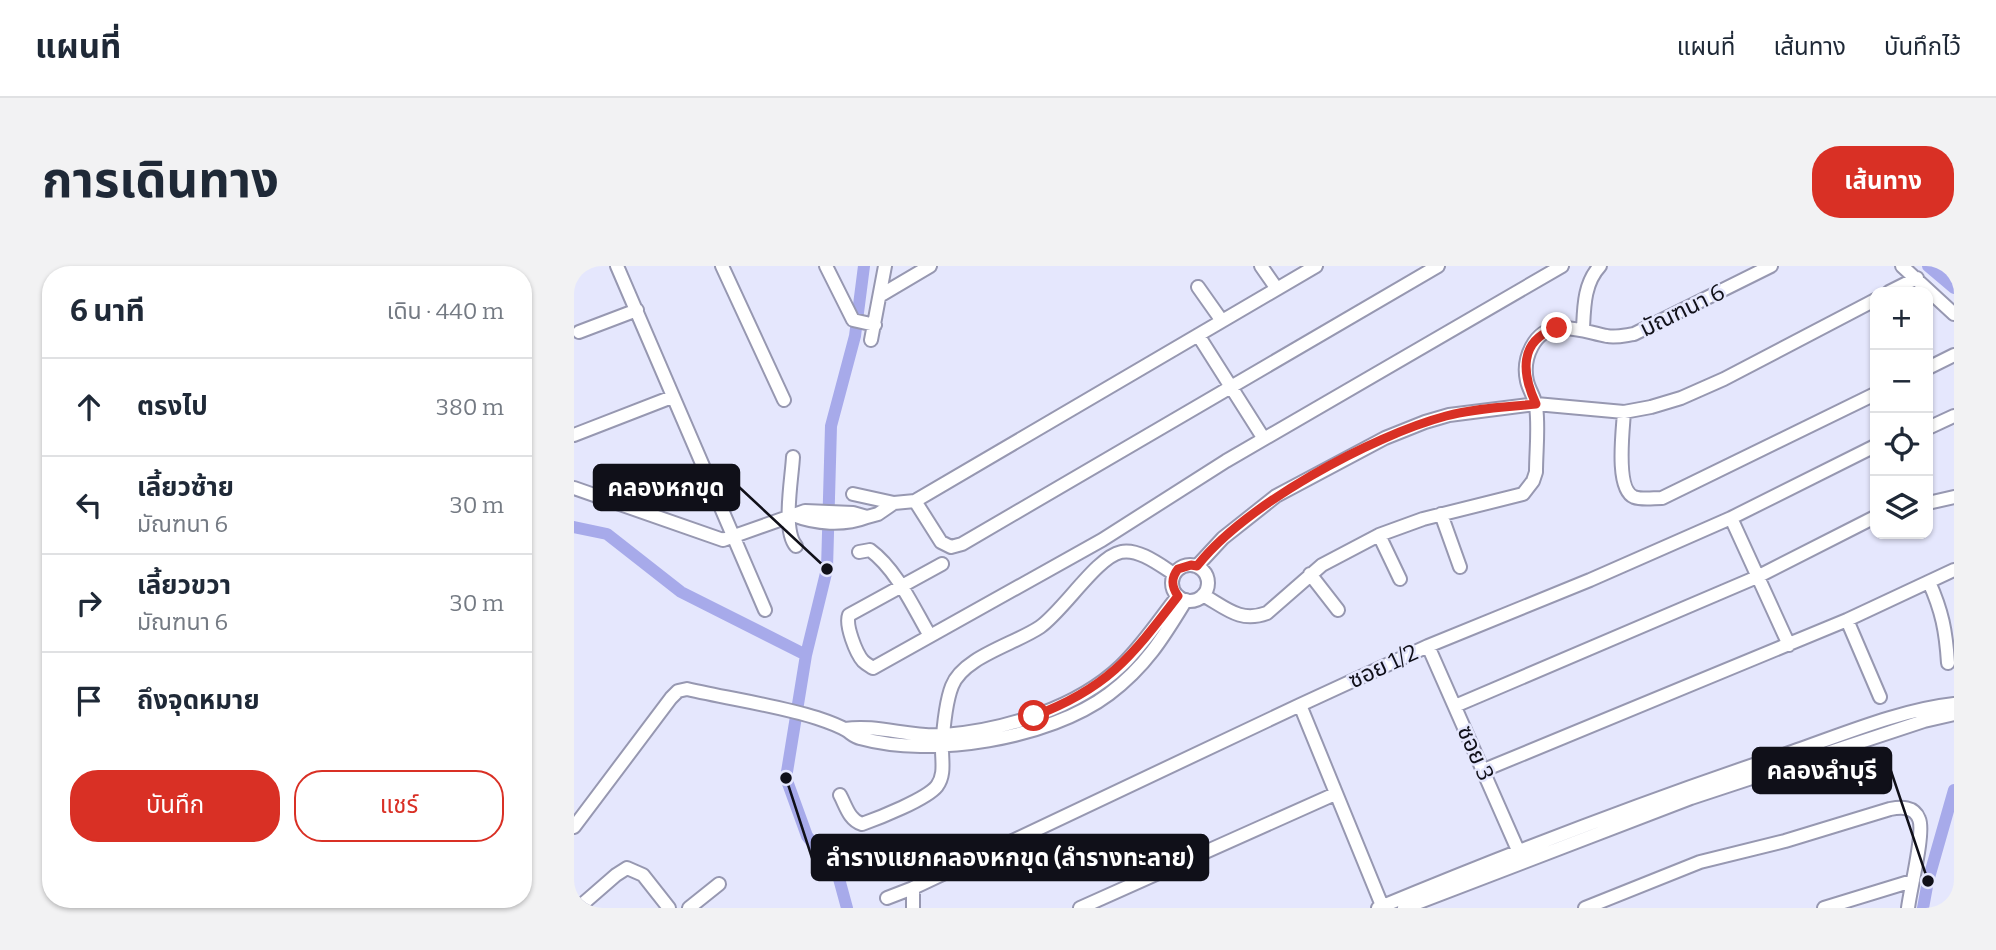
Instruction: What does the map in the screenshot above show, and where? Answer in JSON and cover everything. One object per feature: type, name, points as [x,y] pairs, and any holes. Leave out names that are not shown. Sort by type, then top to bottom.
[{"type":"street","points":[[617,266],[765,610]]},
{"type":"street","points":[[722,266],[784,400]]},
{"type":"street","points":[[826,266],[865,322],[871,340]]},
{"type":"street","points":[[865,322],[881,295],[886,266]]},
{"type":"street","points":[[881,295],[930,266]]},
{"type":"street","points":[[1261,266],[1277,289]]},
{"type":"street","points":[[853,494],[894,503],[915,501],[1316,266]]},
{"type":"street","points":[[915,501],[941,542],[946,546],[956,547],[1438,266]]},
{"type":"street","points":[[942,564],[849,615],[846,621],[848,629],[862,661],[873,668],[1102,540],[1264,439],[1562,266]]},
{"type":"street","points":[[1583,329],[1584,300],[1591,275],[1600,266]]},
{"type":"street","name":"มัณฑนา 6","points":[[1203,595],[1239,616],[1248,618],[1267,613],[1310,574],[1379,535],[1441,514],[1515,496],[1529,488],[1536,472],[1536,404],[1525,371],[1535,342],[1543,332],[1557,328],[1583,329],[1610,337],[1634,334],[1771,266]]},
{"type":"street","points":[[1902,266],[1954,314]]},
{"type":"street","points":[[1899,287],[1917,278]]},
{"type":"street","points":[[1198,287],[1222,321]]},
{"type":"street","points":[[1197,566],[1223,538],[1276,496],[1385,438],[1450,415],[1536,404],[1624,412],[1681,398],[1724,379],[1870,303]]},
{"type":"street","points":[[579,332],[636,310]]},
{"type":"street","points":[[1198,335],[1264,439]]},
{"type":"street","points":[[1933,366],[1954,355]]},
{"type":"street","points":[[1624,412],[1622,468],[1626,491],[1634,497],[1662,498],[1870,396]]},
{"type":"street","points":[[574,435],[672,397]]},
{"type":"street","points":[[1933,426],[1954,416]]},
{"type":"street","name":"ซอย 1/2","points":[[887,898],[1428,646],[1590,580],[1731,517],[1870,448]]},
{"type":"street","points":[[793,457],[798,516],[792,542],[796,546]]},
{"type":"street","points":[[574,488],[723,540],[798,516],[867,517],[894,503]]},
{"type":"street","points":[[1933,502],[1954,497]]},
{"type":"street","points":[[1441,514],[1460,566]]},
{"type":"street","points":[[1731,517],[1789,645]]},
{"type":"street","points":[[1455,706],[1757,577],[1870,520]]},
{"type":"street","points":[[1379,535],[1400,579]]},
{"type":"street","points":[[859,552],[870,550],[881,558],[930,636]]},
{"type":"street","points":[[840,795],[850,817],[862,824],[916,800],[936,787],[942,776],[943,741],[953,685],[961,674],[971,664],[1040,627],[1061,609],[1110,556],[1127,551],[1149,559],[1174,574]]},
{"type":"street","points":[[1184,566],[1197,566],[1204,571],[1208,579],[1203,595],[1195,600],[1182,598],[1173,590],[1174,574],[1184,566]]},
{"type":"street","points":[[1484,770],[1847,621],[1954,570]]},
{"type":"street","points":[[1310,574],[1338,610]]},
{"type":"street","points":[[1930,582],[1942,610],[1947,631],[1948,663]]},
{"type":"street","points":[[1035,722],[1106,679],[1139,647],[1182,598]]},
{"type":"street","points":[[574,827],[678,691],[687,689],[817,718],[845,729],[856,738],[901,745],[943,741],[1081,711],[1115,689],[1155,650],[1182,598]]},
{"type":"street","points":[[1847,621],[1880,696]]},
{"type":"street","name":"ซอย 3","points":[[1428,646],[1521,855]]},
{"type":"street","points":[[1106,679],[1115,689]]},
{"type":"street","points":[[1300,705],[1381,907],[1521,855],[1700,783],[1916,712],[1954,705]]},
{"type":"street","points":[[1404,908],[1521,855],[1924,721],[1954,714]]},
{"type":"street","points":[[1080,908],[1335,794]]},
{"type":"street","points":[[1585,908],[1700,862],[1786,841],[1890,808],[1902,807],[1910,809],[1919,817],[1921,832],[1908,908]]},
{"type":"street","points":[[578,908],[616,874],[627,868],[643,875],[669,908]]},
{"type":"street","points":[[1824,908],[1912,881]]},
{"type":"street","points":[[689,908],[719,884]]},
{"type":"street","points":[[913,888],[913,908]]},
{"type":"waterway","points":[[574,527],[607,534],[681,592],[806,655],[827,569],[831,426],[855,336],[864,266]]},
{"type":"waterway","points":[[1928,266],[1954,288]]},
{"type":"waterway","points":[[806,655],[786,778],[807,836],[838,875],[847,908]]},
{"type":"waterway","points":[[1923,908],[1954,790]]},
{"type":"place","name":"คลองหกขุด","points":[[827,569]]},
{"type":"place","name":"ลำรางแยกคลองหกขุด (ลำรางทะลาย)","points":[[786,778]]},
{"type":"place","name":"คลองลำบุรี","points":[[1928,881]]},
{"type":"route","points":[[1034,716],[1070,701],[1100,684],[1120,667],[1178,596],[1173,590],[1172,582],[1178,569],[1197,566],[1223,538],[1276,496],[1385,438],[1425,422],[1450,415],[1536,404],[1525,371],[1528,357],[1543,332],[1557,328]]}]
